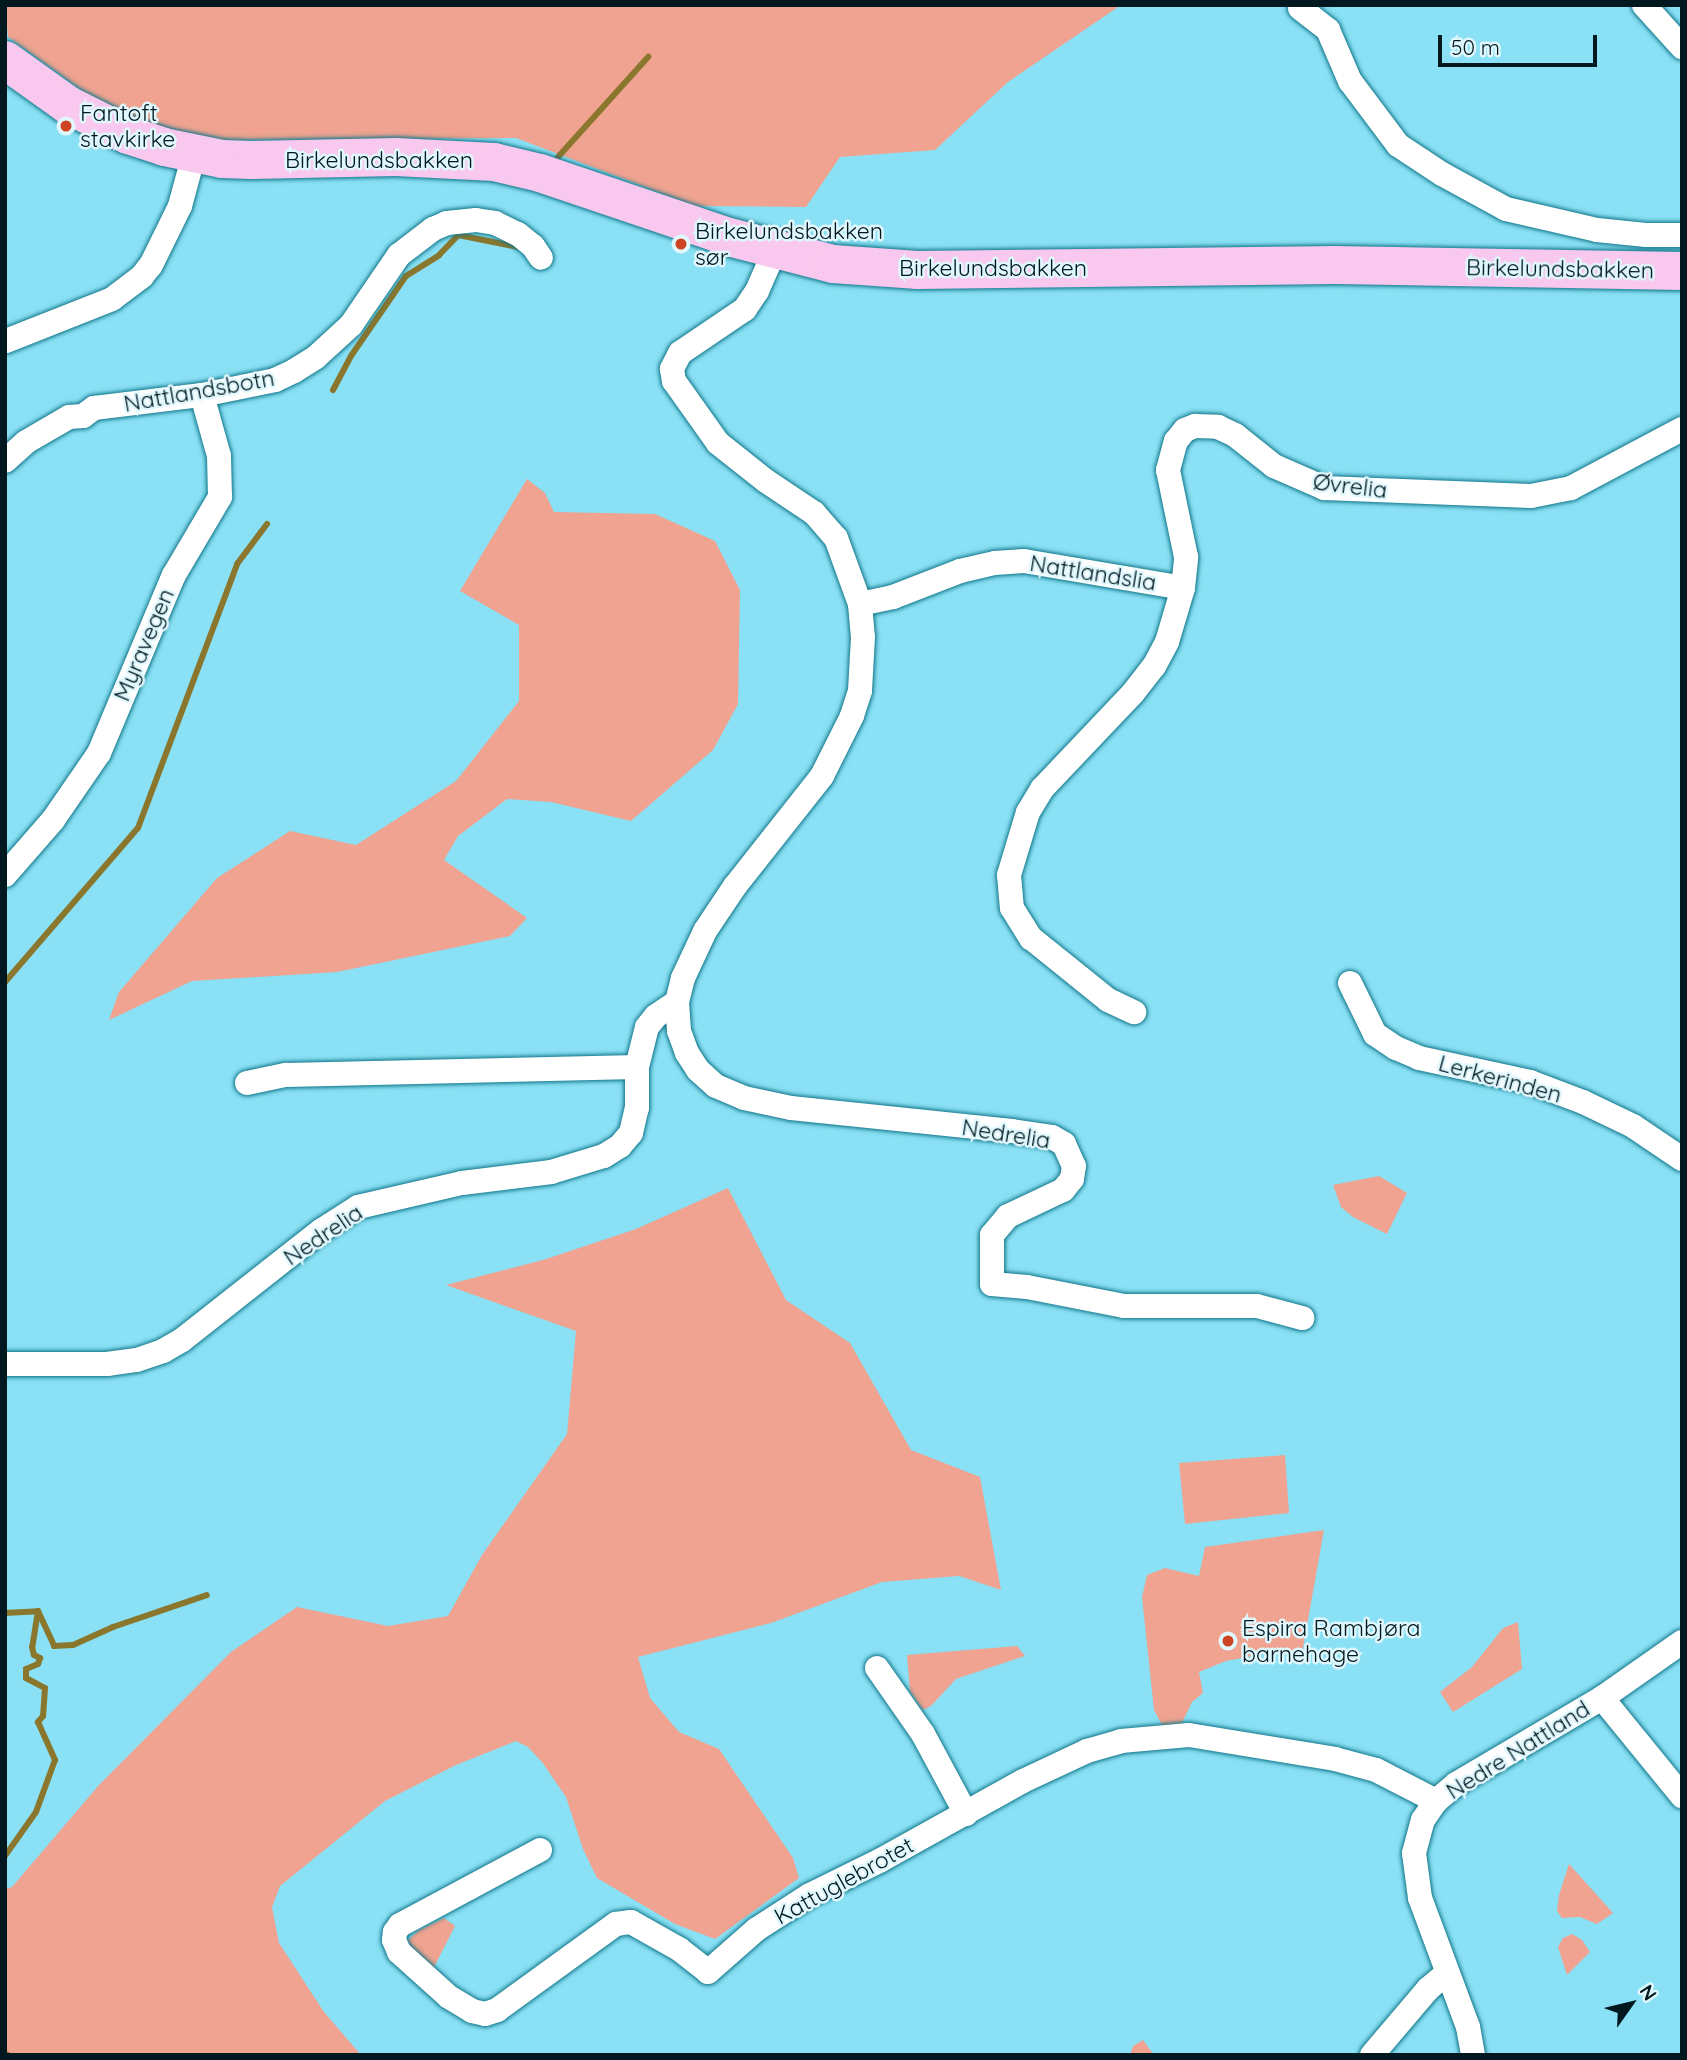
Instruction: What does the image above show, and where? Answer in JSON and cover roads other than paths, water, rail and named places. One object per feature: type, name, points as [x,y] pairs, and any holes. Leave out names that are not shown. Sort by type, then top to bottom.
[{"type":"main road","name":"Birkelundsbakken","points":[[5,60],[68,104],[98,121],[128,135],[194,154],[252,160],[396,157],[494,162],[540,173],[729,237],[832,264],[918,270],[1335,265],[1682,271]]},
{"type":"street","points":[[1644,5],[1682,47]]},
{"type":"street","points":[[1300,8],[1328,30],[1350,81],[1398,145],[1442,174],[1506,209],[1597,230],[1646,235],[1682,234]]},
{"type":"street","points":[[6,341],[112,299],[142,276],[151,265],[175,217],[194,154]]},
{"type":"street","name":"Nattlandsbotn","points":[[5,461],[26,442],[69,417],[83,416],[94,408],[202,395],[275,380],[315,358],[351,325],[399,256],[433,229],[447,223],[476,220],[495,223],[518,234],[533,246],[541,258]]},
{"type":"street","points":[[775,250],[757,291],[744,309],[680,353],[672,369],[674,381],[718,443],[766,481],[814,513],[836,538],[850,570],[860,604]]},
{"type":"street","name":"Myravegen","points":[[5,875],[53,820],[99,753],[174,575],[220,497],[219,456],[202,395]]},
{"type":"street","name":"Øvrelia","points":[[1183,588],[1186,557],[1168,470],[1176,441],[1185,430],[1195,426],[1218,427],[1235,435],[1273,466],[1324,488],[1531,496],[1571,488],[1682,429]]},
{"type":"street","name":"Nattlandslia","points":[[860,604],[893,597],[960,571],[995,563],[1024,561],[1183,588],[1167,642],[1154,666],[1133,693],[1042,789],[1028,811],[1009,875],[1012,908],[1031,938],[1108,1000],[1134,1012]]},
{"type":"street","name":"Nedrelia","points":[[860,604],[863,665],[860,691],[852,716],[822,776],[715,913],[693,957],[677,1002],[679,1031],[687,1054],[698,1070],[716,1086],[744,1098],[791,1108],[1012,1131],[1052,1137],[1064,1144],[1074,1166],[1072,1179],[1063,1190],[1008,1216],[992,1236],[992,1284],[1027,1287],[1124,1306],[1258,1306],[1302,1318]]},
{"type":"street","name":"Lerkerinden","points":[[1350,983],[1375,1034],[1396,1048],[1419,1058],[1530,1082],[1583,1102],[1679,1151]]},
{"type":"street","name":"Nedrelia","points":[[5,1364],[107,1364],[137,1360],[163,1351],[183,1340],[322,1230],[358,1207],[462,1183],[551,1172],[604,1156],[620,1146],[631,1133],[637,1108],[637,1067],[647,1027],[656,1016],[677,1002]]},
{"type":"street","points":[[247,1083],[286,1075],[637,1067]]},
{"type":"street","name":"Nedre Nattland","points":[[1473,2055],[1468,2027],[1420,1898],[1414,1853],[1418,1832],[1436,1801],[1456,1784],[1602,1698],[1682,1642]]},
{"type":"street","points":[[877,1668],[923,1734],[966,1814]]},
{"type":"street","points":[[1602,1698],[1682,1796]]},
{"type":"street","name":"Kattuglebrotet","points":[[540,1850],[400,1925],[395,1932],[394,1940],[399,1952],[449,1997],[471,2011],[485,2014],[497,2010],[616,1924],[631,1922],[679,1949],[708,1972],[780,1913],[1023,1781],[1087,1751],[1121,1741],[1189,1735],[1294,1751],[1376,1770],[1436,1801]]},
{"type":"street","points":[[1372,2055],[1428,1989],[1447,1973]]},
{"type":"waterway","points":[[558,157],[648,57]]},
{"type":"waterway","points":[[333,390],[351,356],[406,276],[439,255],[458,235],[518,247]]},
{"type":"waterway","points":[[5,982],[138,828],[237,564],[267,524]]},
{"type":"waterway","points":[[38,1611],[54,1646],[73,1645],[113,1627],[207,1595]]},
{"type":"waterway","points":[[5,1613],[38,1611],[32,1647],[34,1655],[40,1658],[38,1664],[26,1669],[26,1678],[45,1688],[43,1716],[38,1722],[55,1760],[36,1812],[5,1856]]},
{"type":"place","name":"Fantoft stavkirke","points":[[66,126]]},
{"type":"place","name":"Birkelundsbakken sør","points":[[681,244]]},
{"type":"place","name":"Espira Rambjøra barnehage","points":[[1228,1641]]}]
